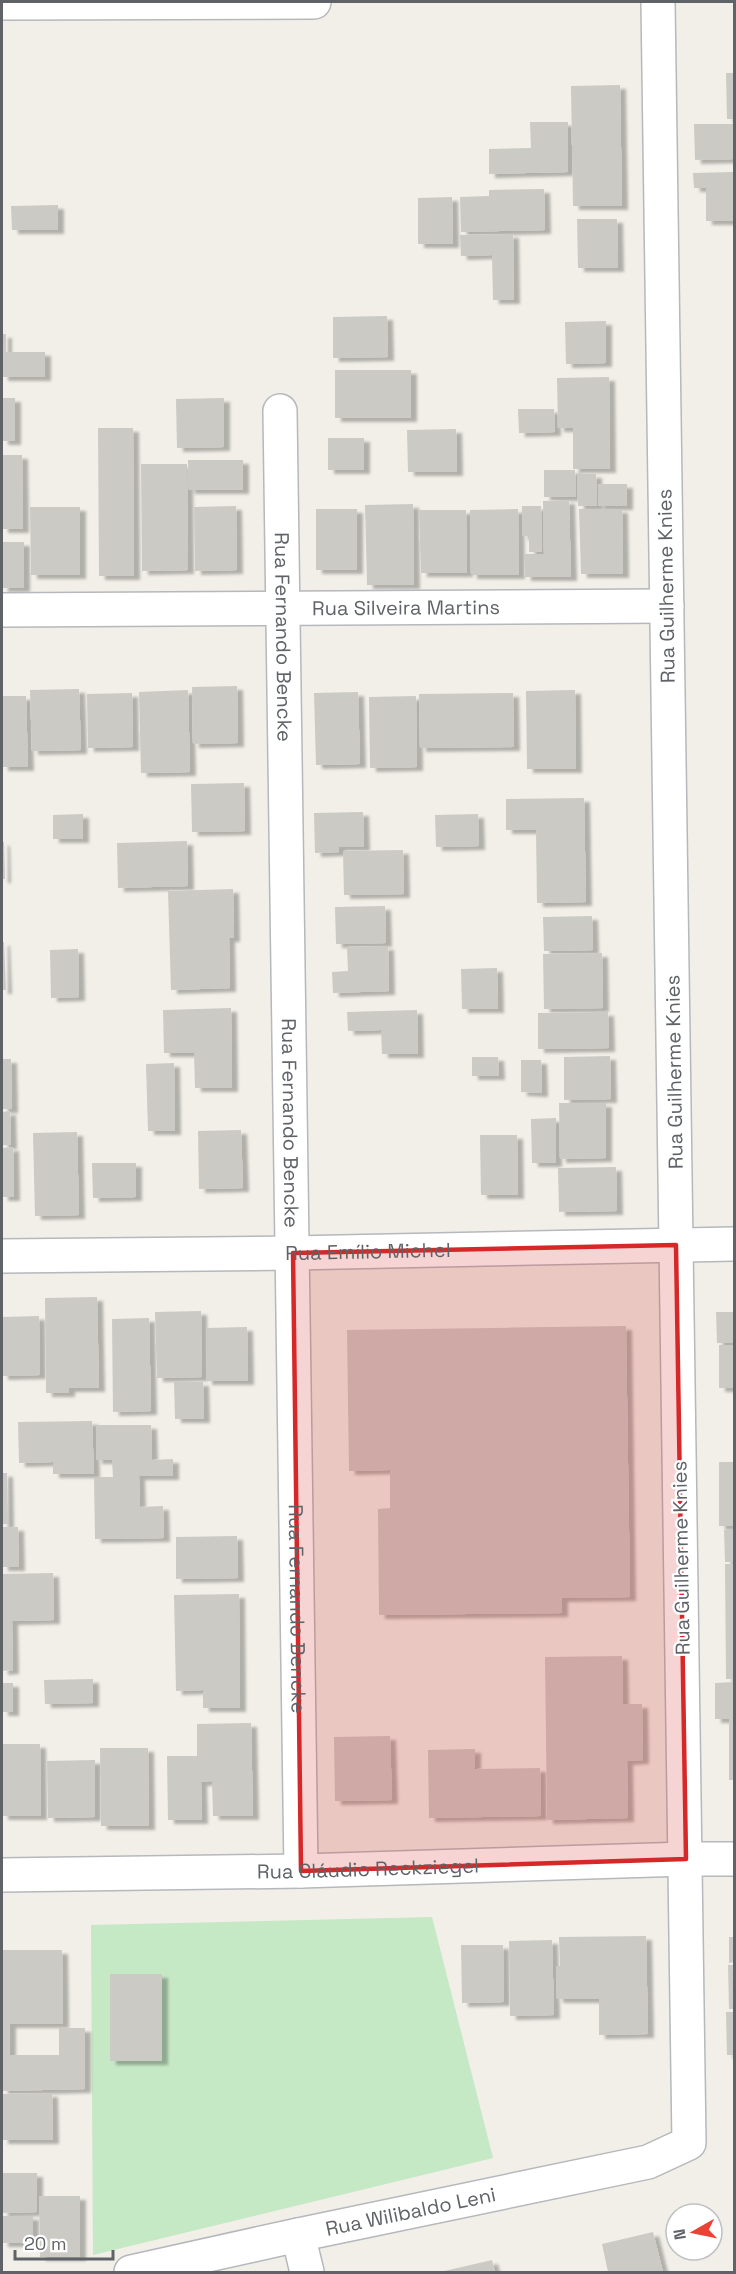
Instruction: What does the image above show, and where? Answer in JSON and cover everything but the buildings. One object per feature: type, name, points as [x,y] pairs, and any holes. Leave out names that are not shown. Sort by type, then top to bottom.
[{"type":"street","points":[[2,3],[314,2]]},
{"type":"street","name":"Rua Guilherme Knies","points":[[658,2],[689,2142]]},
{"type":"street","name":"Rua Fernando Bencke","points":[[280,411],[302,1871]]},
{"type":"street","name":"Rua Silveira Martins","points":[[2,610],[284,606],[667,606]]},
{"type":"street","name":"Rua Emílio Michel","points":[[2,1256],[293,1254],[735,1244]]},
{"type":"street","name":"Rua Cláudio Reckziegel","points":[[2,1875],[302,1871],[686,1858],[735,1859]]},
{"type":"street","name":"Rua Wilibaldo Leni","points":[[131,2272],[648,2162],[689,2142]]},
{"type":"street","points":[[298,2235],[307,2272]]},
{"type":"highlighted area","points":[[676,1245],[686,1859],[301,1871],[293,1253]]},
{"type":"green space","points":[[432,1917],[493,2158],[93,2255],[91,1925]]}]
